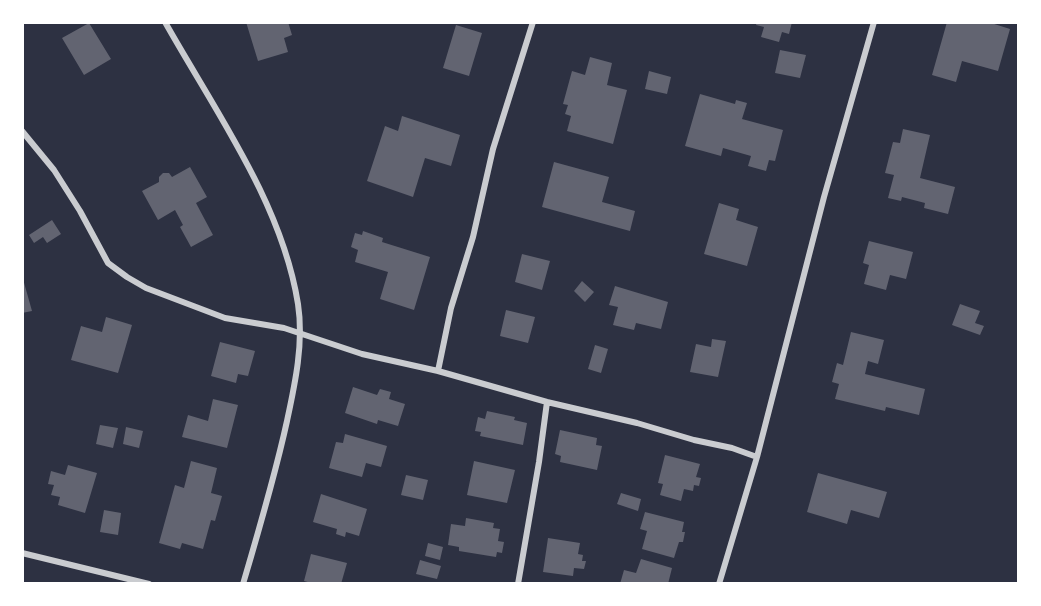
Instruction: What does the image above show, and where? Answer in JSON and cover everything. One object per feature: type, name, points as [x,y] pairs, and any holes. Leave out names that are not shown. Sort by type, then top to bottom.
[{"type":"street","points":[[165,22],[265,200],[281,238],[298,306],[299,334],[294,392],[279,458],[243,584]]},
{"type":"street","points":[[438,371],[451,308],[473,237],[493,149],[533,22]]},
{"type":"street","points":[[718,584],[757,457],[824,197],[874,22]]},
{"type":"street","points":[[22,131],[54,170],[80,211],[108,263],[146,288],[225,318],[284,328],[362,354],[438,371],[547,402],[732,448],[757,457]]},
{"type":"street","points":[[518,584],[547,402]]},
{"type":"street","points":[[22,553],[149,584]]},
{"type":"building","points":[[246,22],[288,22],[292,35],[284,38],[288,52],[258,61]]},
{"type":"building","points":[[757,22],[792,22],[789,34],[782,32],[779,42],[761,37],[764,27],[756,25]]},
{"type":"building","points":[[947,22],[988,22],[1010,29],[998,71],[962,61],[956,82],[932,75]]},
{"type":"building","points":[[89,23],[111,59],[84,75],[62,38]]},
{"type":"building","points":[[456,25],[482,33],[469,76],[443,68]]},
{"type":"building","points":[[780,50],[806,55],[800,78],[775,73]]},
{"type":"building","points":[[590,57],[612,63],[607,85],[627,90],[613,144],[567,131],[571,116],[565,114],[568,105],[563,104],[572,71],[585,75]]},
{"type":"building","points":[[649,71],[671,77],[667,94],[645,89]]},
{"type":"building","points":[[700,94],[735,104],[736,100],[747,103],[742,119],[783,130],[775,161],[769,160],[766,171],[748,166],[751,156],[723,148],[721,156],[685,146]]},
{"type":"building","points":[[402,116],[460,135],[451,166],[425,158],[413,197],[367,181],[385,126],[398,131]]},
{"type":"building","points":[[903,129],[930,135],[920,178],[955,187],[948,214],[924,208],[925,203],[902,197],[901,201],[888,198],[894,175],[885,173],[893,142],[900,143]]},
{"type":"building","points":[[554,162],[609,177],[602,202],[635,211],[630,231],[542,207]]},
{"type":"building","points":[[190,167],[207,197],[196,203],[213,235],[191,247],[180,227],[183,225],[175,210],[158,220],[142,191],[159,182],[159,177],[163,173],[169,173],[172,177]]},
{"type":"building","points":[[719,203],[739,209],[736,220],[758,227],[747,266],[704,254]]},
{"type":"building","points":[[52,220],[61,234],[47,243],[43,237],[34,243],[29,235]]},
{"type":"building","points":[[363,231],[383,238],[382,242],[430,257],[414,310],[380,299],[388,272],[355,262],[358,250],[351,247],[355,233],[362,235]]},
{"type":"building","points":[[869,241],[913,252],[906,279],[890,275],[886,290],[864,284],[869,265],[863,263]]},
{"type":"building","points":[[522,254],[550,261],[542,290],[515,282]]},
{"type":"building","points":[[22,280],[32,311],[22,313]]},
{"type":"building","points":[[582,281],[594,292],[585,302],[574,291]]},
{"type":"building","points":[[615,286],[668,302],[661,329],[636,323],[634,330],[613,325],[618,307],[609,305]]},
{"type":"building","points":[[960,304],[980,311],[975,323],[984,326],[980,335],[952,325]]},
{"type":"building","points":[[506,310],[535,317],[528,343],[500,336]]},
{"type":"building","points":[[106,317],[132,325],[118,373],[71,360],[81,326],[102,332]]},
{"type":"building","points":[[851,332],[884,340],[878,364],[868,361],[865,374],[925,389],[919,415],[886,407],[885,411],[835,399],[839,384],[832,382],[837,363],[843,365]]},
{"type":"building","points":[[712,339],[726,341],[718,377],[690,372],[696,344],[711,347]]},
{"type":"building","points":[[220,342],[255,351],[248,376],[238,374],[236,383],[211,376]]},
{"type":"building","points":[[595,345],[608,349],[601,373],[588,369]]},
{"type":"building","points":[[353,387],[377,395],[380,389],[391,392],[389,399],[405,404],[398,426],[378,420],[377,424],[345,413]]},
{"type":"building","points":[[213,399],[238,405],[227,448],[182,437],[188,415],[208,421]]},
{"type":"building","points":[[487,411],[515,417],[514,420],[527,423],[523,445],[480,436],[481,432],[475,431],[478,417],[485,419]]},
{"type":"building","points":[[100,425],[118,428],[113,448],[96,444]]},
{"type":"building","points":[[126,427],[143,431],[139,448],[123,444]]},
{"type":"building","points":[[560,430],[597,438],[596,445],[602,446],[597,470],[560,462],[561,456],[555,454]]},
{"type":"building","points":[[345,434],[387,446],[381,467],[366,463],[362,477],[329,468],[336,442],[343,443]]},
{"type":"building","points":[[665,455],[700,464],[696,477],[701,478],[699,486],[694,485],[693,491],[684,489],[681,501],[660,495],[663,484],[658,483]]},
{"type":"building","points":[[191,461],[217,468],[211,493],[222,496],[215,521],[211,520],[203,549],[182,543],[180,549],[159,543],[175,485],[184,488]]},
{"type":"building","points":[[474,461],[515,470],[507,503],[467,495]]},
{"type":"building","points":[[68,465],[97,473],[85,513],[58,505],[60,497],[51,495],[54,485],[48,484],[51,471],[65,475]]},
{"type":"building","points":[[818,473],[887,492],[879,518],[851,510],[847,524],[807,512]]},
{"type":"building","points":[[406,475],[428,480],[423,500],[401,495]]},
{"type":"building","points":[[621,493],[641,499],[638,511],[617,504]]},
{"type":"building","points":[[321,494],[367,509],[359,536],[346,532],[345,537],[336,534],[337,529],[313,522]]},
{"type":"building","points":[[104,510],[121,513],[118,535],[100,532]]},
{"type":"building","points":[[645,512],[684,522],[683,542],[679,542],[674,558],[642,549],[647,531],[640,529]]},
{"type":"building","points":[[466,518],[494,523],[493,528],[500,529],[498,541],[504,542],[502,553],[497,552],[496,557],[459,551],[459,547],[448,545],[451,524],[465,526]]},
{"type":"building","points":[[548,538],[580,543],[578,554],[583,555],[582,561],[586,561],[584,569],[574,568],[573,576],[543,572]]},
{"type":"building","points":[[428,543],[443,547],[440,560],[425,556]]},
{"type":"building","points":[[311,554],[347,563],[341,584],[315,584],[304,581]]},
{"type":"building","points":[[641,559],[672,568],[668,584],[620,584],[624,570],[636,573]]},
{"type":"building","points":[[420,560],[441,566],[437,579],[416,574]]}]
